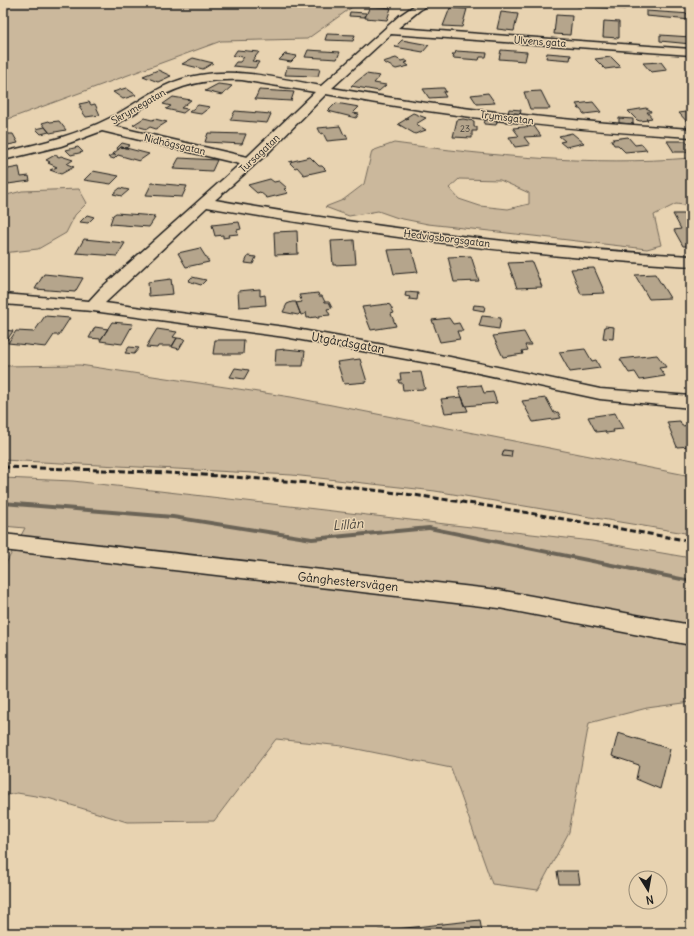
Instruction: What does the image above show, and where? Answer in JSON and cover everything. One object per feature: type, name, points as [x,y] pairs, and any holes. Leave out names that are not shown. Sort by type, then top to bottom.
[{"type":"street","name":"Tursagatan","points":[[93,306],[106,292],[169,236],[204,202],[250,162],[388,30],[416,8],[427,3]]},
{"type":"street","name":"Ulvens gata","points":[[388,30],[691,52]]},
{"type":"street","name":"Skrymegatan","points":[[3,156],[76,136],[100,127],[133,110],[156,94],[174,85],[196,79],[214,76],[239,76],[324,90]]},
{"type":"street","name":"Trymsgatan","points":[[324,90],[497,116],[573,124],[691,133]]},
{"type":"street","name":"Nidhögsgatan","points":[[100,127],[250,162]]},
{"type":"street","name":"Hedvigsborgsgatan","points":[[204,202],[313,221],[444,238],[553,250],[691,261]]},
{"type":"street","name":"Utgårdsgatan","points":[[3,299],[93,306],[255,327],[450,362],[600,394],[691,402]]},
{"type":"street","name":"Gånghestersvägen","points":[[3,542],[499,599],[691,635]]},
{"type":"shaded area","points":[[3,3],[358,3],[307,39],[221,41],[3,121]]},
{"type":"shaded area","points":[[394,143],[505,156],[579,160],[616,161],[691,158],[691,206],[676,204],[654,215],[661,245],[647,249],[428,224],[398,218],[378,211],[349,216],[325,207],[343,200],[364,184],[372,151]],"holes":[[[459,179],[500,180],[529,193],[529,204],[508,209],[480,206],[459,199],[449,188]]]},
{"type":"shaded area","points":[[79,189],[87,203],[75,215],[66,233],[38,249],[3,253],[3,196],[22,191]]},
{"type":"shaded area","points":[[80,365],[291,397],[691,476],[691,534],[435,491],[292,475],[3,460],[3,366]]},
{"type":"shaded area","points":[[3,478],[73,481],[592,541],[691,558],[691,702],[647,708],[589,723],[569,832],[538,890],[492,884],[451,768],[342,746],[276,739],[214,821],[127,822],[48,798],[17,793],[3,796],[3,569],[25,528],[3,526]]},
{"type":"building","points":[[577,3],[625,3],[625,9],[577,6]]},
{"type":"building","points":[[370,6],[391,8],[387,20],[365,18]]},
{"type":"building","points":[[450,8],[467,9],[462,27],[443,26]]},
{"type":"building","points":[[646,11],[691,14],[691,20],[646,16]]},
{"type":"building","points":[[350,12],[366,13],[365,17],[349,16]]},
{"type":"building","points":[[501,12],[518,14],[514,31],[497,29]]},
{"type":"building","points":[[556,15],[572,16],[570,35],[554,34]]},
{"type":"building","points":[[604,21],[619,22],[619,38],[603,37]]},
{"type":"building","points":[[327,34],[355,35],[353,41],[325,40]]},
{"type":"building","points":[[660,35],[691,37],[691,44],[660,41]]},
{"type":"building","points":[[402,40],[429,45],[423,52],[395,47]]},
{"type":"building","points":[[237,50],[259,52],[252,61],[259,62],[255,68],[233,66],[236,62],[240,62],[244,57],[233,56]]},
{"type":"building","points":[[308,50],[340,52],[337,59],[305,57]]},
{"type":"building","points":[[501,50],[527,52],[525,61],[499,59]]},
{"type":"building","points":[[456,51],[487,53],[486,57],[480,57],[479,60],[453,58],[454,56],[452,54],[455,54]]},
{"type":"building","points":[[547,53],[571,55],[570,60],[546,58]]},
{"type":"building","points":[[285,54],[297,56],[291,62],[279,60]]},
{"type":"building","points":[[611,57],[621,67],[605,69],[595,59]]},
{"type":"building","points":[[193,58],[213,63],[203,69],[182,64]]},
{"type":"building","points":[[396,58],[401,61],[405,60],[408,62],[405,63],[409,66],[396,69],[383,62]]},
{"type":"building","points":[[661,62],[667,70],[651,72],[643,63]]},
{"type":"building","points":[[287,67],[320,69],[318,76],[285,75]]},
{"type":"building","points":[[158,70],[171,76],[158,82],[143,76]]},
{"type":"building","points":[[366,74],[380,76],[374,83],[386,85],[379,91],[351,86]]},
{"type":"building","points":[[218,84],[232,86],[222,95],[205,91]]},
{"type":"building","points":[[126,88],[136,95],[123,99],[113,92]]},
{"type":"building","points":[[444,88],[446,92],[443,92],[446,97],[429,98],[423,89]]},
{"type":"building","points":[[259,90],[294,92],[291,101],[255,99]]},
{"type":"building","points":[[541,91],[550,109],[530,109],[524,92]]},
{"type":"building","points":[[488,93],[495,103],[477,104],[471,95]]},
{"type":"building","points":[[173,97],[191,100],[181,108],[188,109],[183,113],[166,109],[171,106],[163,104]]},
{"type":"building","points":[[89,102],[91,105],[95,104],[100,115],[86,117],[79,107],[81,107],[79,104]]},
{"type":"building","points":[[593,102],[601,112],[584,114],[577,108],[579,108],[576,104]]},
{"type":"building","points":[[336,103],[359,107],[353,113],[359,114],[356,118],[328,111]]},
{"type":"building","points":[[198,105],[210,107],[201,114],[189,112]]},
{"type":"building","points":[[646,108],[650,110],[651,112],[647,112],[652,118],[646,119],[648,120],[637,120],[628,111]]},
{"type":"building","points":[[509,109],[521,110],[520,115],[508,114]]},
{"type":"building","points":[[235,111],[271,114],[267,123],[230,120]]},
{"type":"building","points":[[691,111],[691,124],[689,124],[679,113]]},
{"type":"building","points":[[413,113],[426,118],[416,124],[426,130],[415,134],[398,124]]},
{"type":"building","points":[[486,117],[498,119],[496,125],[484,124]]},
{"type":"building","points":[[144,118],[167,122],[156,129],[150,127],[147,129],[133,125]]},
{"type":"building","points":[[619,118],[633,119],[633,124],[619,123]]},
{"type":"building","points":[[463,119],[474,121],[474,127],[477,127],[477,131],[472,131],[472,138],[453,137],[457,120]]},
{"type":"building","points":[[59,121],[66,130],[50,133],[42,123]]},
{"type":"building","points":[[340,126],[344,135],[346,134],[348,139],[327,141],[323,133],[321,134],[318,128]]},
{"type":"building","points":[[534,126],[541,136],[524,137],[530,145],[515,147],[509,137],[519,136],[513,128]]},
{"type":"building","points":[[45,127],[49,132],[41,134],[36,129]]},
{"type":"building","points":[[208,133],[246,134],[242,144],[205,142]]},
{"type":"building","points":[[572,133],[584,143],[566,147],[560,142],[565,141],[559,136]]},
{"type":"building","points":[[3,134],[13,134],[18,143],[3,146]]},
{"type":"building","points":[[628,137],[635,145],[642,144],[647,150],[625,152],[618,145],[614,145],[611,140]]},
{"type":"building","points":[[667,141],[686,141],[691,148],[691,152],[674,152]]},
{"type":"building","points":[[122,143],[130,145],[126,148],[121,147],[118,150],[117,148]]},
{"type":"building","points":[[78,147],[83,152],[71,155],[66,150]]},
{"type":"building","points":[[121,147],[149,154],[139,161],[118,155],[114,159],[108,157],[116,155],[113,154]]},
{"type":"building","points":[[55,155],[73,160],[67,164],[74,167],[61,174],[50,170],[57,167],[48,163],[50,162],[46,160]]},
{"type":"building","points":[[310,157],[319,166],[322,166],[326,170],[304,175],[297,167],[295,168],[289,162]]},
{"type":"building","points":[[179,158],[217,160],[212,171],[173,169]]},
{"type":"building","points":[[19,167],[21,177],[29,176],[30,181],[8,184],[7,180],[3,180],[3,170]]},
{"type":"building","points":[[93,171],[119,176],[111,184],[84,180]]},
{"type":"building","points":[[270,179],[274,182],[279,181],[287,188],[284,189],[288,193],[267,198],[260,192],[257,193],[248,185]]},
{"type":"building","points":[[152,183],[187,186],[182,197],[146,195]]},
{"type":"building","points":[[120,188],[129,190],[122,196],[113,194]]},
{"type":"building","points":[[116,213],[155,216],[153,218],[155,218],[149,227],[110,224],[113,215]]},
{"type":"building","points":[[673,214],[691,214],[691,246],[683,246],[674,230],[681,229]]},
{"type":"building","points":[[87,215],[94,217],[88,223],[80,222]]},
{"type":"building","points":[[239,222],[241,229],[237,230],[238,234],[228,235],[229,237],[223,238],[223,235],[215,236],[212,225]]},
{"type":"building","points":[[297,231],[298,254],[275,255],[274,232]]},
{"type":"building","points":[[84,239],[125,243],[117,256],[76,253]]},
{"type":"building","points":[[354,240],[356,264],[333,265],[331,241]]},
{"type":"building","points":[[200,248],[209,262],[186,267],[178,253]]},
{"type":"building","points":[[411,249],[418,272],[394,274],[388,250]]},
{"type":"building","points":[[248,256],[256,257],[253,264],[245,263]]},
{"type":"building","points":[[471,256],[479,281],[454,282],[448,257]]},
{"type":"building","points":[[532,262],[542,287],[517,288],[508,263]]},
{"type":"building","points":[[594,268],[605,293],[581,294],[571,269]]},
{"type":"building","points":[[44,274],[83,278],[75,292],[35,289]]},
{"type":"building","points":[[655,274],[670,298],[649,299],[635,275]]},
{"type":"building","points":[[192,277],[206,280],[201,285],[188,281]]},
{"type":"building","points":[[171,279],[173,294],[149,296],[148,282]]},
{"type":"building","points":[[260,289],[260,296],[265,295],[266,305],[239,307],[238,291]]},
{"type":"building","points":[[406,292],[418,293],[417,300],[409,299],[410,297],[405,296]]},
{"type":"building","points":[[318,293],[319,296],[322,296],[325,302],[329,302],[332,308],[327,309],[330,315],[319,316],[319,318],[307,318],[306,312],[305,314],[301,315],[296,303],[302,302],[299,295]]},
{"type":"building","points":[[296,302],[300,313],[298,315],[283,312],[287,304]]},
{"type":"building","points":[[387,304],[390,305],[394,313],[391,314],[396,326],[371,330],[362,307]]},
{"type":"building","points":[[474,305],[485,306],[484,311],[473,309]]},
{"type":"building","points":[[45,316],[70,318],[59,335],[54,335],[46,347],[8,343],[16,331],[34,332]]},
{"type":"building","points":[[482,316],[501,318],[499,329],[479,326]]},
{"type":"building","points":[[449,318],[453,324],[459,323],[463,331],[457,331],[460,339],[440,342],[432,320]]},
{"type":"building","points":[[112,322],[133,324],[122,344],[100,341]]},
{"type":"building","points":[[605,326],[614,327],[613,339],[603,338]]},
{"type":"building","points":[[95,327],[108,329],[101,339],[89,338]]},
{"type":"building","points":[[157,329],[177,332],[173,337],[177,338],[172,346],[158,346],[157,348],[146,347]]},
{"type":"building","points":[[3,330],[13,331],[5,343],[3,343]]},
{"type":"building","points":[[524,332],[531,345],[525,345],[527,350],[522,351],[523,354],[503,357],[493,336]]},
{"type":"building","points":[[177,338],[185,339],[179,349],[172,347]]},
{"type":"building","points":[[215,340],[244,340],[243,354],[213,354]]},
{"type":"building","points":[[129,347],[139,348],[134,354],[125,353]]},
{"type":"building","points":[[286,349],[305,351],[303,366],[275,366],[276,350]]},
{"type":"building","points":[[585,349],[592,361],[596,360],[600,368],[570,372],[559,352]]},
{"type":"building","points":[[657,355],[666,367],[659,368],[665,376],[640,380],[635,372],[629,373],[620,359]]},
{"type":"building","points":[[360,359],[367,382],[344,384],[337,362]]},
{"type":"building","points":[[235,368],[249,370],[244,379],[230,377]]},
{"type":"building","points":[[421,372],[425,389],[403,390],[402,383],[399,383],[398,380],[401,380],[400,373]]},
{"type":"building","points":[[481,385],[484,393],[493,392],[497,403],[465,406],[458,387]]},
{"type":"building","points":[[462,397],[468,411],[445,413],[441,399]]},
{"type":"building","points":[[546,398],[554,413],[558,412],[561,418],[533,422],[522,401]]},
{"type":"building","points":[[615,413],[623,429],[613,430],[614,432],[596,432],[588,417]]},
{"type":"building","points":[[680,421],[682,426],[689,425],[687,421],[691,421],[691,446],[677,447],[667,422]]},
{"type":"building","points":[[504,450],[512,451],[511,457],[502,456]]},
{"type":"building","points":[[618,733],[670,749],[660,789],[636,779],[639,765],[612,756]]},
{"type":"building","points":[[557,871],[578,871],[580,884],[559,884]]},
{"type":"building","points":[[480,920],[482,933],[378,933],[378,931]]},
{"type":"waterway","name":"Lillån","points":[[3,503],[173,517],[312,539],[429,528],[691,581]]},
{"type":"railway","points":[[3,467],[184,474],[319,484],[446,500],[691,541]]}]
